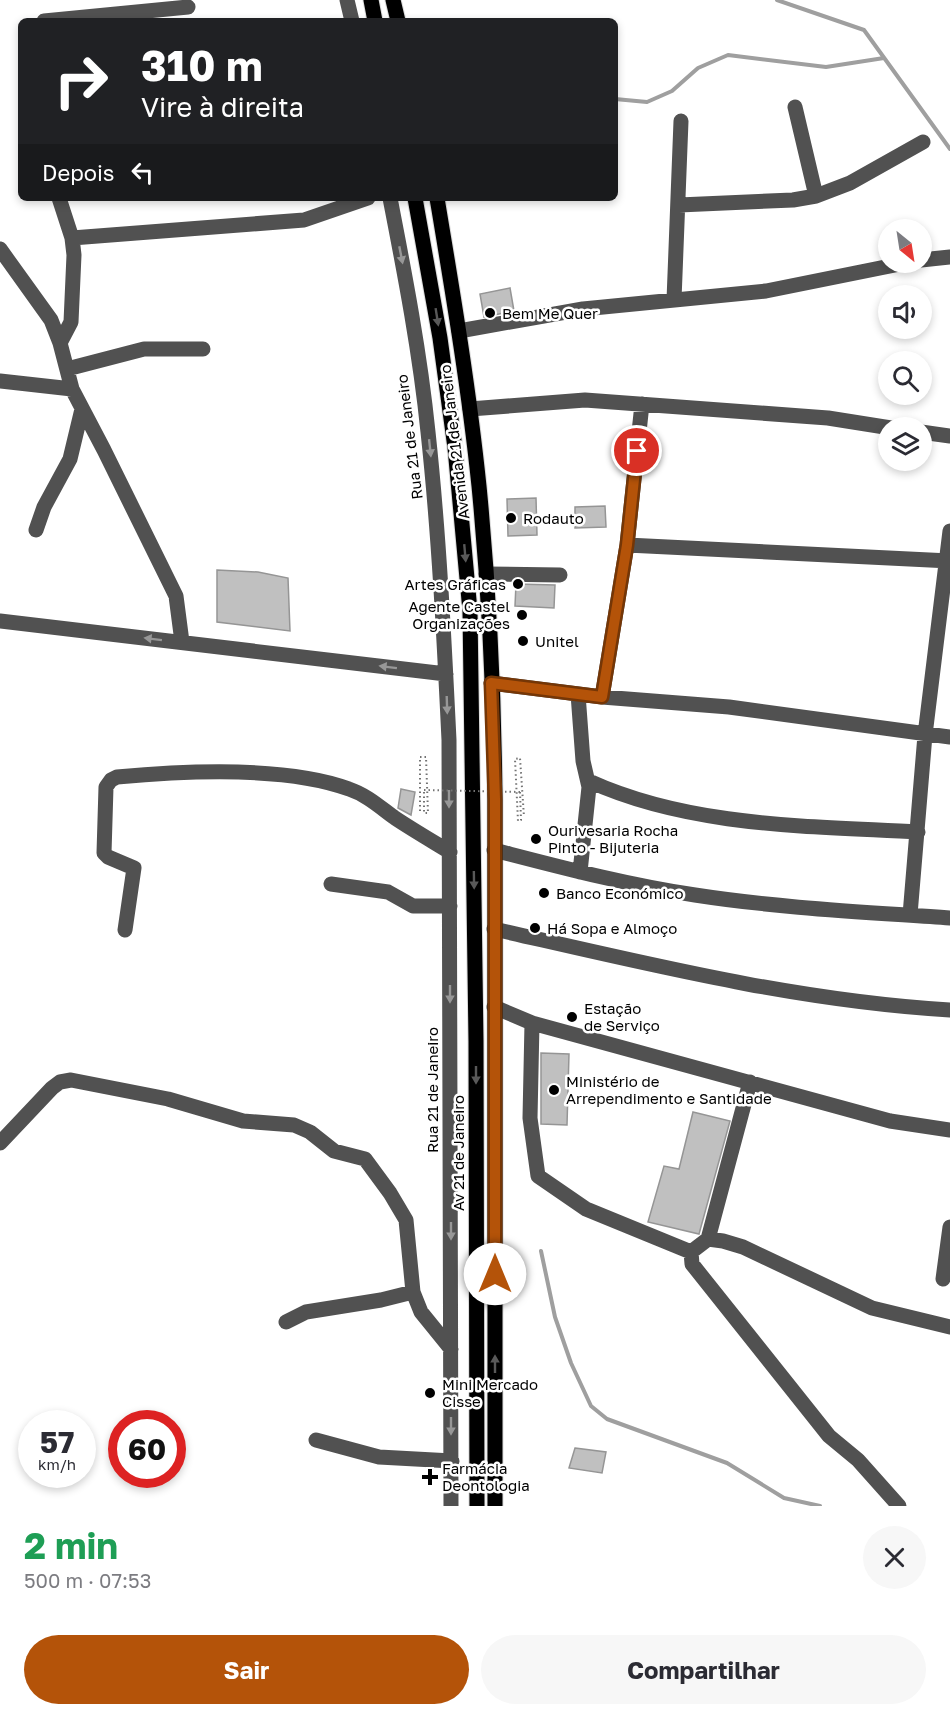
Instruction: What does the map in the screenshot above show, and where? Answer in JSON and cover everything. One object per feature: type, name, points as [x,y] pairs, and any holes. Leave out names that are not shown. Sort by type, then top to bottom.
[{"type":"main road","points":[[371,0],[374,18]]},
{"type":"main road","points":[[393,0],[397,18]]},
{"type":"main road","name":"Avenida 21 de Janeiro","points":[[416,201],[437,316],[455,448],[472,655],[473,800]]},
{"type":"main road","name":"Avenida 21 de Janeiro","points":[[437,201],[470,409],[486,574],[491,683]]},
{"type":"main road","points":[[491,683],[494,850],[495,1506]]},
{"type":"main road","name":"Av 21 de Janeiro","points":[[473,800],[477,1506]]},
{"type":"street","points":[[347,0],[351,18]]},
{"type":"street","points":[[70,18],[188,7]]},
{"type":"street","points":[[795,107],[816,196]]},
{"type":"street","points":[[674,300],[681,121]]},
{"type":"street","points":[[679,205],[793,201],[816,196],[850,183],[923,142]]},
{"type":"street","points":[[60,201],[72,238],[74,255],[73,307],[69,327],[60,343]]},
{"type":"street","points":[[72,238],[304,220],[359,201]]},
{"type":"street","name":"Rua 21 de Janeiro","points":[[391,201],[411,306],[428,429],[441,572],[446,674],[450,852],[452,1506]]},
{"type":"street","points":[[0,249],[51,320],[60,343],[72,389],[176,596],[182,642]]},
{"type":"street","points":[[932,259],[950,257]]},
{"type":"street","points":[[459,331],[583,309],[773,290],[878,269]]},
{"type":"street","points":[[67,369],[144,349],[203,349]]},
{"type":"street","points":[[0,381],[72,389]]},
{"type":"street","points":[[470,409],[585,400],[828,418],[878,426]]},
{"type":"street","points":[[602,697],[627,545],[642,404]]},
{"type":"street","points":[[36,530],[44,507],[70,459],[82,409]]},
{"type":"street","points":[[932,434],[950,436]]},
{"type":"street","points":[[910,915],[925,735],[949,561],[950,531]]},
{"type":"street","points":[[627,545],[949,561]]},
{"type":"street","points":[[486,574],[560,575]]},
{"type":"street","points":[[0,621],[446,674]]},
{"type":"street","points":[[491,683],[602,697],[729,707],[950,738]]},
{"type":"street","points":[[578,694],[583,761],[589,781],[580,872]]},
{"type":"street","points":[[126,930],[134,868],[104,853],[106,787],[111,780],[117,777],[185,773],[275,774],[313,779],[365,796],[450,852]]},
{"type":"street","points":[[589,781],[638,800],[715,817],[778,824],[918,832]]},
{"type":"street","points":[[494,850],[580,872],[692,895],[764,905],[950,918]]},
{"type":"street","points":[[331,884],[388,892],[413,906],[450,906]]},
{"type":"street","points":[[494,929],[747,984],[905,1008],[950,1010]]},
{"type":"street","points":[[494,1007],[532,1023],[890,1121],[950,1130]]},
{"type":"street","points":[[532,1023],[530,1118],[538,1176],[586,1209],[691,1252]]},
{"type":"street","points":[[0,1143],[52,1088],[60,1082],[71,1080],[168,1100],[243,1121],[294,1125],[304,1128],[334,1151],[365,1159],[390,1193],[406,1220],[414,1292],[425,1319],[451,1349]]},
{"type":"street","points":[[691,1252],[708,1239],[750,1082]]},
{"type":"street","points":[[943,1279],[950,1227]]},
{"type":"street","points":[[708,1239],[743,1247],[872,1308],[950,1327]]},
{"type":"street","points":[[691,1252],[692,1264],[830,1436],[858,1460],[900,1506]]},
{"type":"street","points":[[286,1322],[306,1312],[381,1300],[414,1292]]},
{"type":"street","points":[[316,1440],[379,1457],[452,1461]]},
{"type":"path","points":[[420,811],[420,757],[426,757],[428,813],[424,813],[424,790],[520,792],[521,820],[518,821],[515,759],[520,758],[524,817]]},
{"type":"building","points":[[510,288],[514,311],[484,317],[480,294]]},
{"type":"building","points":[[536,498],[537,535],[508,536],[507,499]]},
{"type":"building","points":[[605,506],[606,527],[575,528],[575,507]]},
{"type":"building","points":[[217,570],[258,572],[288,578],[290,631],[217,622]]},
{"type":"building","points":[[516,584],[555,585],[554,608],[515,606]]},
{"type":"building","points":[[401,789],[415,792],[411,815],[398,808]]},
{"type":"building","points":[[541,1053],[569,1054],[567,1125],[541,1124]]},
{"type":"building","points":[[693,1112],[730,1121],[699,1234],[648,1222],[664,1166],[679,1169]]},
{"type":"building","points":[[575,1448],[606,1452],[602,1473],[569,1468]]},
{"type":"waterway","points":[[777,0],[864,30],[950,149]]},
{"type":"waterway","points":[[618,99],[647,102],[672,91],[698,68],[728,55],[826,67],[884,58]]},
{"type":"waterway","points":[[541,1251],[555,1317],[571,1363],[591,1406],[607,1419],[727,1463],[784,1498],[820,1506]]},
{"type":"place","name":"Bem Me Quer","points":[[490,313]]},
{"type":"place","name":"Rodauto","points":[[511,518]]},
{"type":"place","name":"Artes Gráficas","points":[[518,584]]},
{"type":"place","name":"Agente Castel Organizações","points":[[522,615]]},
{"type":"place","name":"Unitel","points":[[523,641]]},
{"type":"place","name":"Ourivesaria Rocha Pinto - Bijuteria","points":[[536,839]]},
{"type":"place","name":"Banco Económico","points":[[544,893]]},
{"type":"place","name":"Há Sopa e Almoço","points":[[535,928]]},
{"type":"place","name":"Estação de Serviço","points":[[572,1017]]},
{"type":"place","name":"Ministério de Arrependimento e Santidade","points":[[554,1090]]},
{"type":"place","name":"Mini Mercado Cisse","points":[[430,1393]]},
{"type":"place","name":"Farmácia Deontologia","points":[[430,1477]]},
{"type":"route","points":[[495,1274],[495,799],[491,683],[602,697],[627,545],[637,451]]}]
